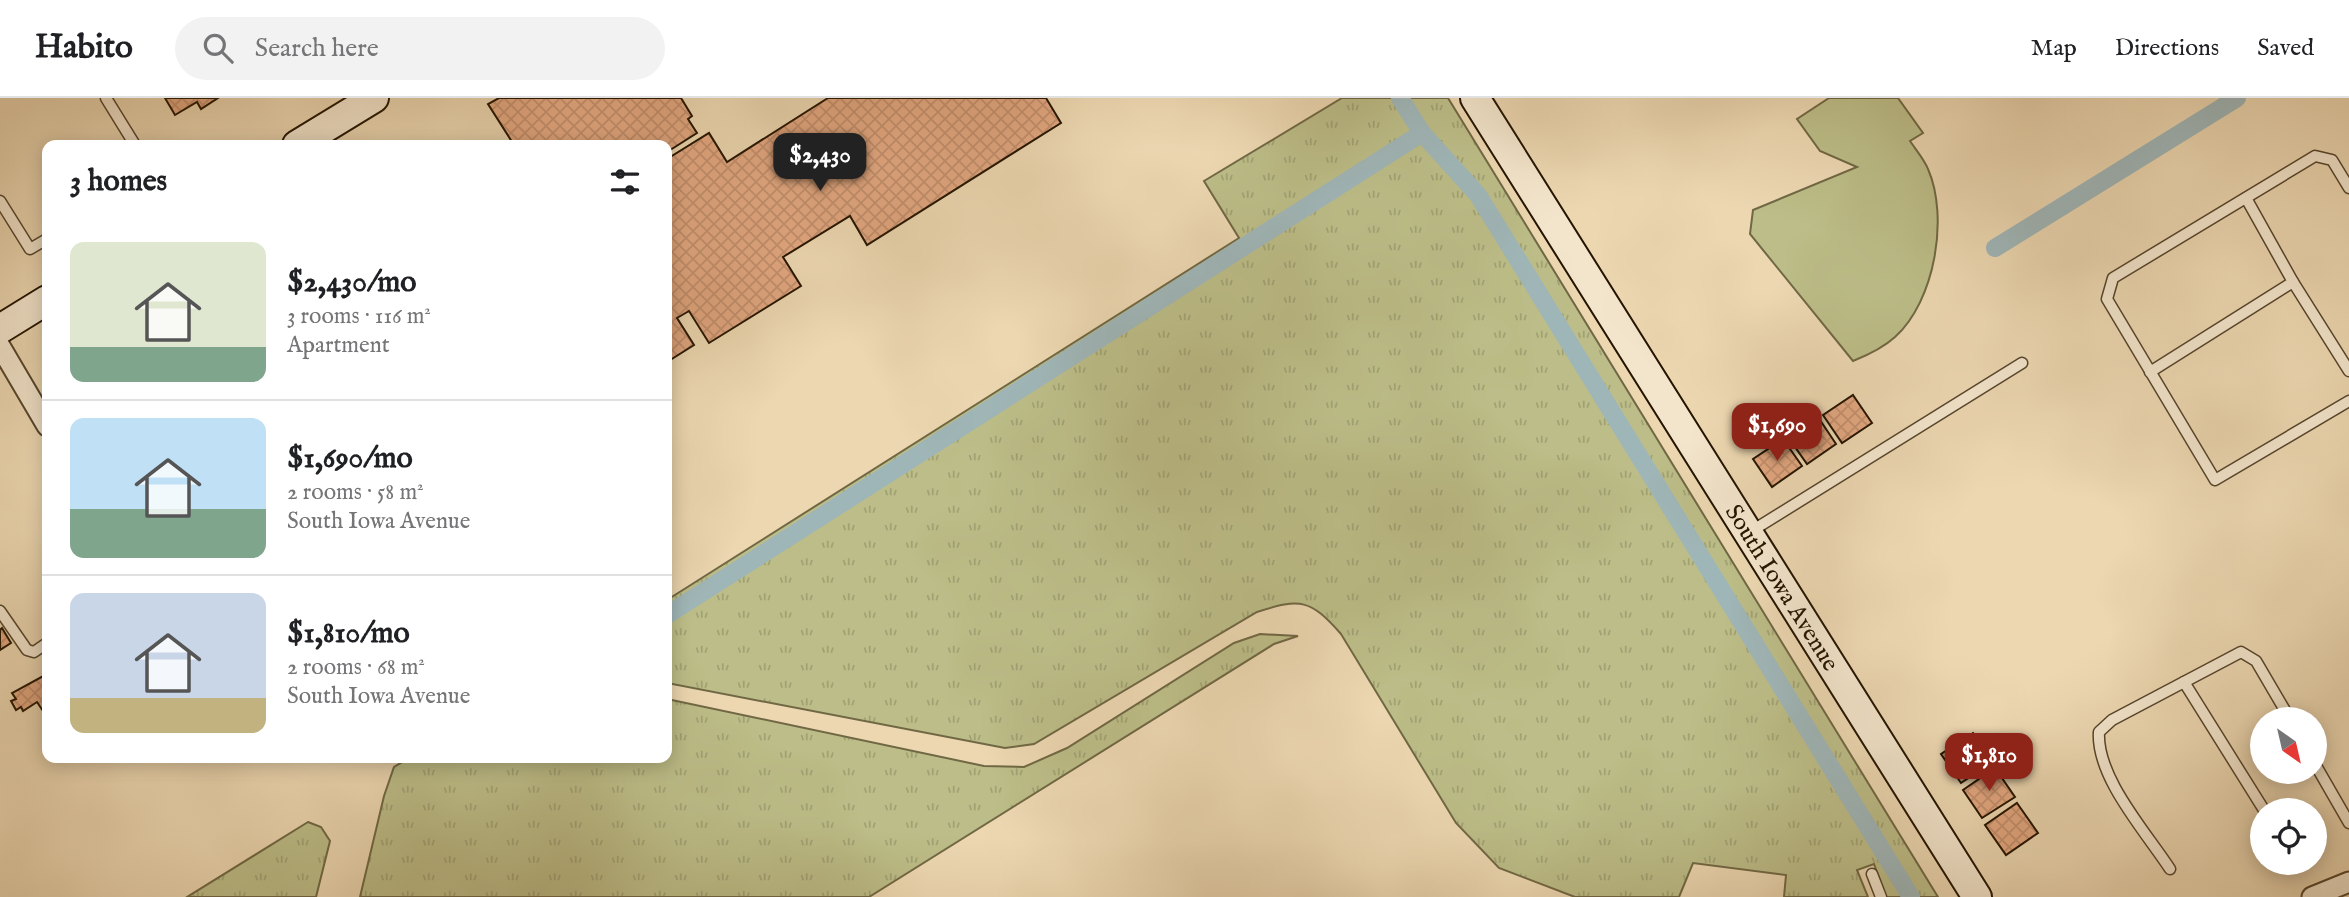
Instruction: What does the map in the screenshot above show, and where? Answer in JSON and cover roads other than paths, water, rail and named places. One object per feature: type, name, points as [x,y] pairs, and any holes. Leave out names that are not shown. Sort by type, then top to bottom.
[{"type":"street","points":[[305,140],[374,98]]},
{"type":"street","name":"South Iowa Avenue","points":[[1475,98],[1978,897]]},
{"type":"street","points":[[0,329],[42,303]]},
{"type":"street","points":[[0,346],[42,417]]},
{"type":"street","points":[[2312,897],[2349,882]]},
{"type":"lane","points":[[106,98],[132,140]]},
{"type":"lane","points":[[2349,188],[2332,160],[2315,156],[2113,278],[2107,299],[2216,480],[2349,401]]},
{"type":"lane","points":[[2246,198],[2293,282],[2349,371]]},
{"type":"lane","points":[[0,201],[30,249],[42,242]]},
{"type":"lane","points":[[2150,372],[2293,282]]},
{"type":"lane","points":[[1750,533],[2022,363]]},
{"type":"lane","points":[[0,611],[27,650],[34,652],[42,646]]},
{"type":"lane","points":[[2170,869],[2108,775],[2098,751],[2099,732],[2112,720],[2241,652],[2256,662],[2283,707]]},
{"type":"lane","points":[[2184,682],[2256,798]]},
{"type":"lane","points":[[2327,784],[2349,823]]},
{"type":"lane","points":[[1872,874],[1881,897]]},
{"type":"waterway","points":[[1400,98],[1422,133],[1478,195],[1911,897]]},
{"type":"waterway","points":[[1995,248],[2237,98]]},
{"type":"waterway","points":[[672,612],[1422,133]]}]
